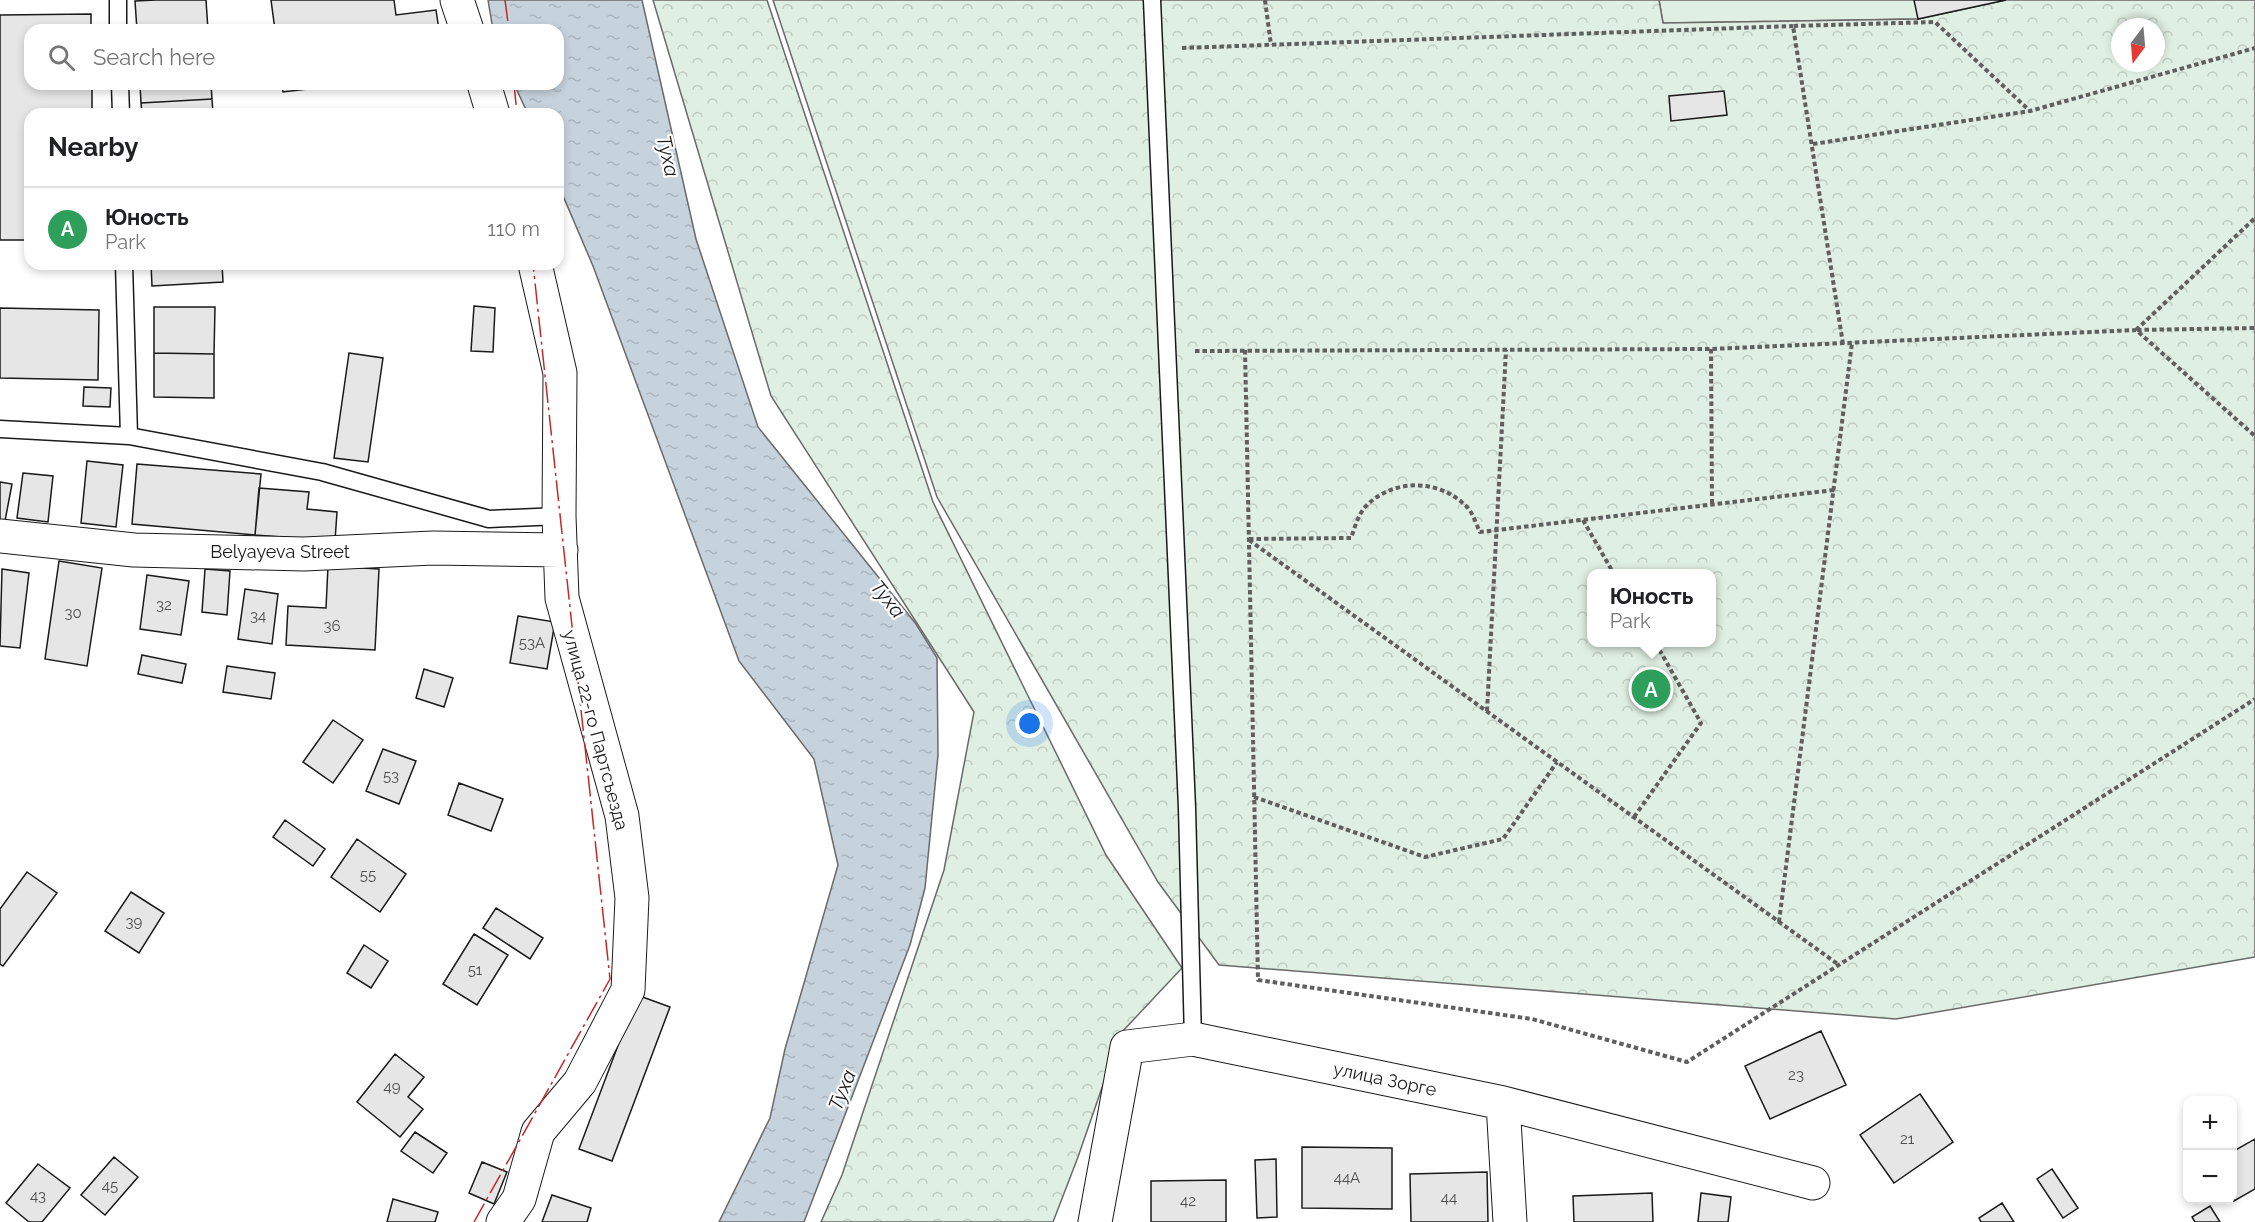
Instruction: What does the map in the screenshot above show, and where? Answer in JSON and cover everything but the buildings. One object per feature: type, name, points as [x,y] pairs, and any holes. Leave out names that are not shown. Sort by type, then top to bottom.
[{"type":"street","points":[[458,0],[465,24]]},
{"type":"street","points":[[486,90],[492,108]]},
{"type":"street","name":"улица 22-го Партсъезда","points":[[503,1222],[519,1199],[538,1132],[580,1082],[628,990],[632,898],[622,816],[562,598],[559,516],[560,373],[536,270]]},
{"type":"street","name":"Belyayeva Street","points":[[0,536],[134,550],[304,554],[433,548],[561,550]]},
{"type":"street","name":"улица Зорге","points":[[1095,1222],[1127,1047],[1193,1039],[1503,1103],[1813,1183]]},
{"type":"street","points":[[1503,1103],[1510,1222]]},
{"type":"lane","points":[[118,0],[118,24]]},
{"type":"lane","points":[[1152,0],[1187,807],[1193,1039]]},
{"type":"lane","points":[[120,90],[120,108]]},
{"type":"lane","points":[[124,270],[129,436]]},
{"type":"lane","points":[[0,429],[129,436],[322,472],[489,519],[559,516]]},
{"type":"path","points":[[1265,0],[1271,45]]},
{"type":"path","points":[[1154,49],[1935,22],[2030,111]]},
{"type":"path","points":[[1792,26],[1843,344]]},
{"type":"path","points":[[1814,144],[2030,111],[2255,48]]},
{"type":"path","points":[[2136,330],[2255,218]]},
{"type":"path","points":[[1167,351],[1711,349],[2136,330],[2255,328]]},
{"type":"path","points":[[2136,330],[2255,436]]},
{"type":"path","points":[[1779,922],[1852,343]]},
{"type":"path","points":[[1711,349],[1712,504]]},
{"type":"path","points":[[1245,350],[1258,980],[1532,1019],[1687,1062],[2255,699]]},
{"type":"path","points":[[1487,711],[1506,350]]},
{"type":"path","points":[[1249,539],[1351,538],[1359,517],[1368,505],[1396,487],[1421,484],[1450,493],[1468,508],[1480,532],[1834,490]]},
{"type":"path","points":[[1583,519],[1612,569]]},
{"type":"path","points":[[1249,539],[1839,965]]},
{"type":"path","points":[[1634,817],[1701,723],[1657,647]]},
{"type":"path","points":[[1254,797],[1425,857],[1503,838],[1557,762]]},
{"type":"green space","points":[[653,0],[767,0],[933,502],[1106,855],[1182,968],[1121,1033],[1053,1222],[821,1222],[842,1175],[944,870],[974,712],[771,396]]},
{"type":"green space","points":[[773,0],[1659,0],[1663,23],[1918,19],[2006,0],[2255,0],[2255,957],[1896,1019],[1219,965],[1158,882],[937,497]]},
{"type":"green space","points":[[1659,0],[2006,0],[1918,19],[1663,23]]},
{"type":"water","name":"Туха","points":[[488,0],[642,0],[696,239],[758,427],[916,624],[937,658],[938,755],[925,888],[910,945],[804,1222],[719,1222],[770,1118],[785,1049],[838,865],[814,759],[739,661],[593,266],[564,198],[564,108],[525,108],[517,90],[564,90],[564,24],[492,24]]},
{"type":"power","points":[[505,0],[508,24]]},
{"type":"power","points":[[515,90],[516,108]]},
{"type":"power","points":[[474,1222],[610,979],[534,270]]},
{"type":"place","name":"Юность","points":[[1651,689]]}]
